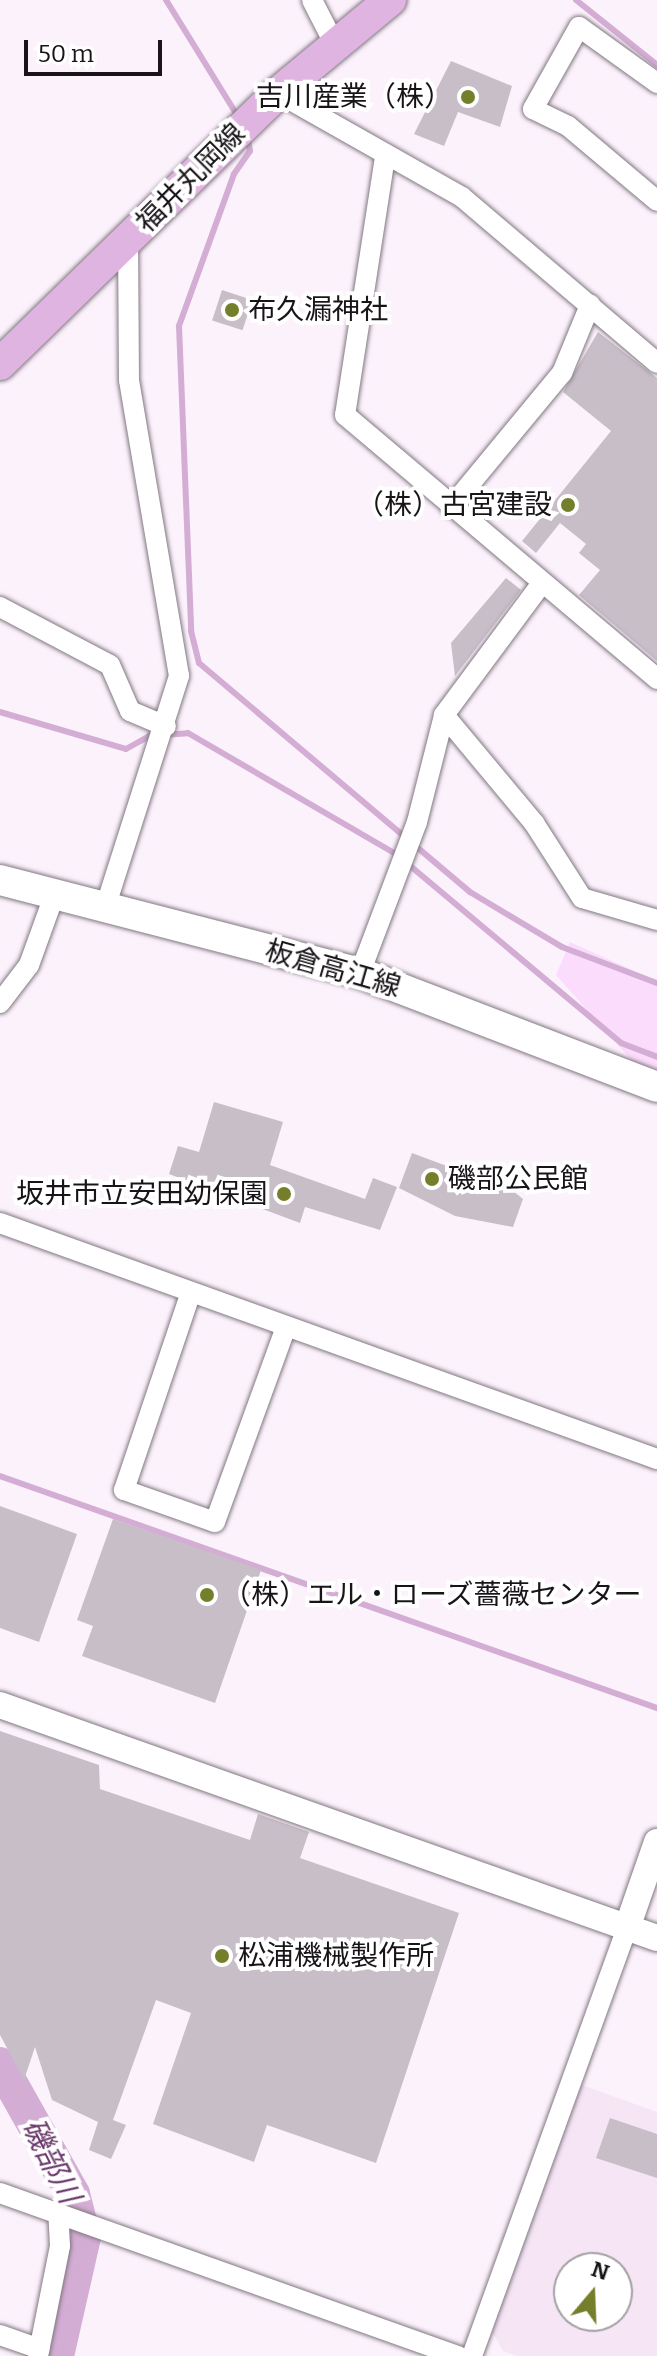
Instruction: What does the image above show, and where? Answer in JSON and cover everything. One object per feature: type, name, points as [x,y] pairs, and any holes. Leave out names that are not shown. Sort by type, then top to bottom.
[{"type":"main road","name":"福井丸岡線","points":[[0,364],[348,23],[390,0]]},
{"type":"main road","name":"板倉高江線","points":[[0,880],[360,973],[657,1087]]},
{"type":"street","points":[[312,0],[348,23]]},
{"type":"street","points":[[657,83],[579,27],[533,109],[568,126],[657,201]]},
{"type":"street","points":[[278,93],[385,157],[462,197],[657,363]]},
{"type":"street","points":[[385,157],[345,415],[657,679]]},
{"type":"street","points":[[105,908],[166,726],[179,676],[129,380],[128,240]]},
{"type":"street","points":[[451,507],[562,373],[590,305]]},
{"type":"street","points":[[360,973],[417,822],[444,715],[542,583]]},
{"type":"street","points":[[0,607],[110,665],[130,711],[166,726]]},
{"type":"street","points":[[444,715],[534,823],[582,898],[657,920]]},
{"type":"street","points":[[0,1003],[29,965],[54,896]]},
{"type":"street","points":[[0,1223],[657,1459]]},
{"type":"street","points":[[191,1292],[124,1490],[215,1522],[286,1327]]},
{"type":"street","points":[[0,1705],[657,1938]]},
{"type":"street","points":[[472,2356],[657,1842]]},
{"type":"street","points":[[0,2193],[459,2356]]},
{"type":"street","points":[[0,2335],[39,2352],[60,2246],[58,2213]]},
{"type":"shaded area","points":[[570,942],[657,981],[657,1069],[633,1062],[556,975]]},
{"type":"shaded area","points":[[579,2084],[657,2112],[657,2356],[517,2356],[503,2351],[491,2330]]},
{"type":"building","name":"吉川産業（株）","points":[[451,61],[512,86],[500,127],[458,112],[444,146],[414,134]]},
{"type":"building","name":"布久漏神社","points":[[222,290],[252,300],[243,330],[212,320]]},
{"type":"building","points":[[598,332],[657,378],[657,661],[579,595],[600,570],[579,553],[586,544],[560,523],[536,553],[522,541],[611,431],[563,392]]},
{"type":"building","points":[[506,578],[521,590],[455,676],[451,643]]},
{"type":"building","points":[[214,1102],[283,1122],[270,1165],[365,1199],[373,1178],[397,1187],[380,1230],[305,1207],[300,1223],[169,1174],[178,1146],[199,1152]]},
{"type":"building","points":[[412,1153],[513,1191],[523,1199],[513,1227],[455,1216],[399,1188]]},
{"type":"building","points":[[0,1506],[77,1534],[39,1642],[0,1628]]},
{"type":"building","name":"（株）エル・ローズ薔薇センター","points":[[113,1519],[261,1570],[215,1703],[82,1656],[93,1626],[77,1620]]},
{"type":"building","name":"松浦機械製作所","points":[[0,1731],[99,1765],[100,1789],[250,1840],[258,1814],[309,1832],[300,1858],[459,1913],[376,2163],[267,2125],[254,2162],[153,2124],[191,2013],[156,2000],[113,2120],[126,2125],[111,2159],[89,2150],[98,2122],[52,2100],[35,2047],[24,2080],[0,2035]]},
{"type":"building","points":[[610,2118],[657,2134],[657,2178],[596,2158]]},
{"type":"waterway","points":[[166,0],[239,118]]},
{"type":"waterway","points":[[576,0],[657,65]]},
{"type":"waterway","points":[[247,135],[250,151],[234,174],[179,326],[191,631],[199,663],[470,892],[562,947],[657,983]]},
{"type":"waterway","points":[[0,712],[126,749],[149,736],[188,733],[396,854],[621,1043],[657,1057]]},
{"type":"waterway","points":[[0,1476],[657,1708]]},
{"type":"waterway","name":"磯部川","points":[[0,2064],[73,2194],[84,2237],[57,2356]]},
{"type":"place","name":"吉川産業（株）","points":[[468,97]]},
{"type":"place","name":"布久漏神社","points":[[232,310]]},
{"type":"place","name":"（株）古宮建設","points":[[568,505]]},
{"type":"place","name":"磯部公民館","points":[[432,1179]]},
{"type":"place","name":"坂井市立安田幼保園","points":[[284,1194]]},
{"type":"place","name":"（株）エル・ローズ薔薇センター","points":[[207,1595]]},
{"type":"place","name":"松浦機械製作所","points":[[222,1956]]}]
